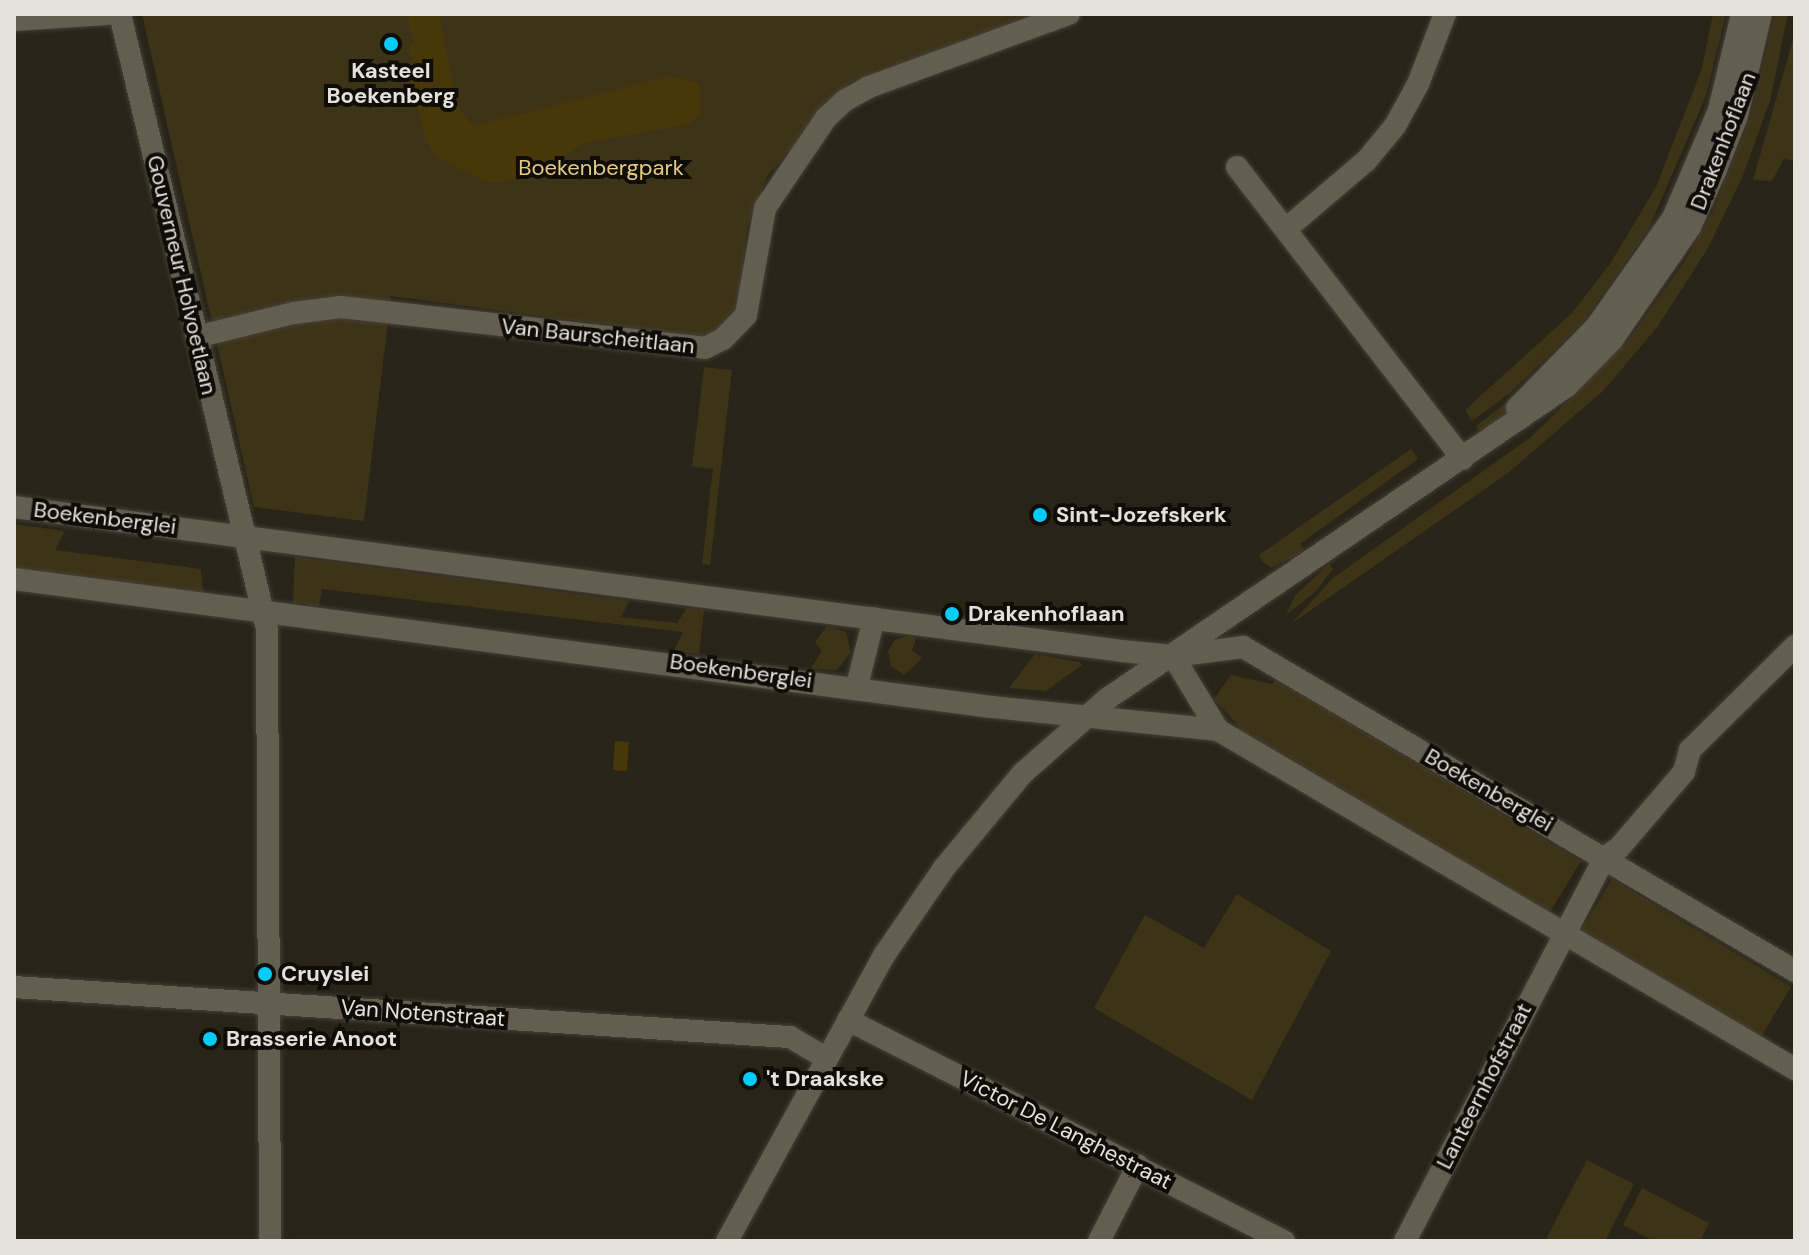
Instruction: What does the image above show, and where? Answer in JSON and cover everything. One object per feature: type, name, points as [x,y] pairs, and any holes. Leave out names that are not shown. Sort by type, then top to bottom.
[{"type":"street","points":[[14,20],[107,14]]},
{"type":"street","name":"Gouverneur Holvoetlaan","points":[[120,14],[243,535]]},
{"type":"street","name":"Van Baurscheitlaan","points":[[196,337],[294,313],[341,307],[705,348],[723,339],[746,315],[765,208],[826,118],[844,101],[869,87],[1069,14]]},
{"type":"street","points":[[1286,229],[1366,161],[1395,126],[1418,84],[1445,14]]},
{"type":"street","name":"Drakenhoflaan","points":[[1463,459],[1596,327],[1673,218],[1719,110],[1742,14]]},
{"type":"street","name":"Drakenhoflaan","points":[[727,1241],[885,954],[944,868],[999,799],[1085,716],[1567,386],[1649,292],[1715,172],[1737,116],[1761,14]]},
{"type":"street","points":[[1237,167],[1463,459]]},
{"type":"street","name":"Boekenberglei","points":[[14,507],[1173,656],[1243,647],[1795,971]]},
{"type":"street","points":[[243,535],[264,608],[270,1241]]},
{"type":"street","name":"Boekenberglei","points":[[14,579],[264,608],[1085,716],[1218,730],[1795,1069]]},
{"type":"street","points":[[857,686],[874,618]]},
{"type":"street","name":"Lanteernhofstraat","points":[[1405,1241],[1562,931],[1604,858],[1619,848],[1684,772],[1690,750],[1795,646]]},
{"type":"street","name":"Boekenberglei","points":[[1173,656],[1218,730]]},
{"type":"street","name":"Van Notenstraat","points":[[14,987],[790,1037],[826,1058]]},
{"type":"street","name":"Victor De Langhestraat","points":[[848,1020],[1284,1241]]},
{"type":"street","points":[[1099,1241],[1138,1165]]},
{"type":"green space","name":"Boekenbergpark","points":[[142,14],[1036,14],[850,83],[767,176],[747,227],[738,311],[717,333],[701,337],[391,296],[364,521],[254,507]]},
{"type":"green space","points":[[1713,14],[1726,14],[1706,96],[1648,230],[1583,322],[1510,393],[1472,421],[1465,410],[1572,313],[1610,264],[1656,187],[1702,68]]},
{"type":"green space","points":[[1775,14],[1788,14],[1770,101],[1742,178],[1708,248],[1658,326],[1605,389],[1508,473],[1291,624],[1333,578],[1531,437],[1627,342],[1685,261],[1714,209],[1751,115]]},
{"type":"green space","points":[[1795,33],[1795,161],[1784,159],[1772,181],[1753,180]]},
{"type":"green space","points":[[704,367],[732,370],[710,565],[702,564],[713,469],[692,467]]},
{"type":"green space","points":[[1529,385],[1508,412],[1481,432],[1476,426]]},
{"type":"green space","points":[[1411,449],[1418,459],[1300,544],[1305,551],[1271,568],[1262,561],[1259,555]]},
{"type":"green space","points":[[14,524],[65,531],[55,550],[201,569],[203,594],[14,573]]},
{"type":"green space","points":[[295,557],[629,601],[621,617],[677,623],[687,608],[704,610],[699,654],[674,651],[683,632],[322,589],[319,606],[293,603]]},
{"type":"green space","points":[[1329,564],[1333,569],[1315,592],[1286,615],[1295,595]]},
{"type":"green space","points":[[827,626],[846,632],[851,652],[837,670],[811,669],[822,650],[815,642]]},
{"type":"green space","points":[[910,635],[916,639],[912,650],[922,658],[904,675],[891,666],[888,651],[895,640]]},
{"type":"green space","points":[[1035,654],[1082,665],[1046,691],[1009,688]]},
{"type":"green space","points":[[1231,675],[1272,684],[1275,679],[1581,861],[1550,912],[1243,731],[1214,699]]},
{"type":"green space","points":[[1612,879],[1791,987],[1760,1038],[1581,930]]},
{"type":"green space","points":[[1237,894],[1331,951],[1252,1100],[1094,1008],[1145,915],[1204,948]]},
{"type":"green space","points":[[1587,1160],[1634,1184],[1605,1241],[1545,1241]]},
{"type":"green space","points":[[1642,1188],[1709,1223],[1700,1241],[1654,1241],[1623,1225]]},
{"type":"shaded area","points":[[407,14],[439,14],[457,105],[472,126],[671,76],[699,83],[701,113],[689,124],[584,143],[531,176],[497,183],[482,180],[437,157],[427,142],[406,66],[413,64],[409,45],[414,43]]},
{"type":"shaded area","points":[[615,741],[629,742],[627,771],[613,770]]},
{"type":"place","name":"Kasteel Boekenberg","points":[[391,44]]},
{"type":"place","name":"Sint-Jozefskerk","points":[[1040,515]]},
{"type":"place","name":"Drakenhoflaan","points":[[952,614]]},
{"type":"place","name":"Cruyslei","points":[[265,974]]},
{"type":"place","name":"Brasserie Anoot","points":[[210,1039]]},
{"type":"place","name":"'t Draakske","points":[[750,1079]]}]
